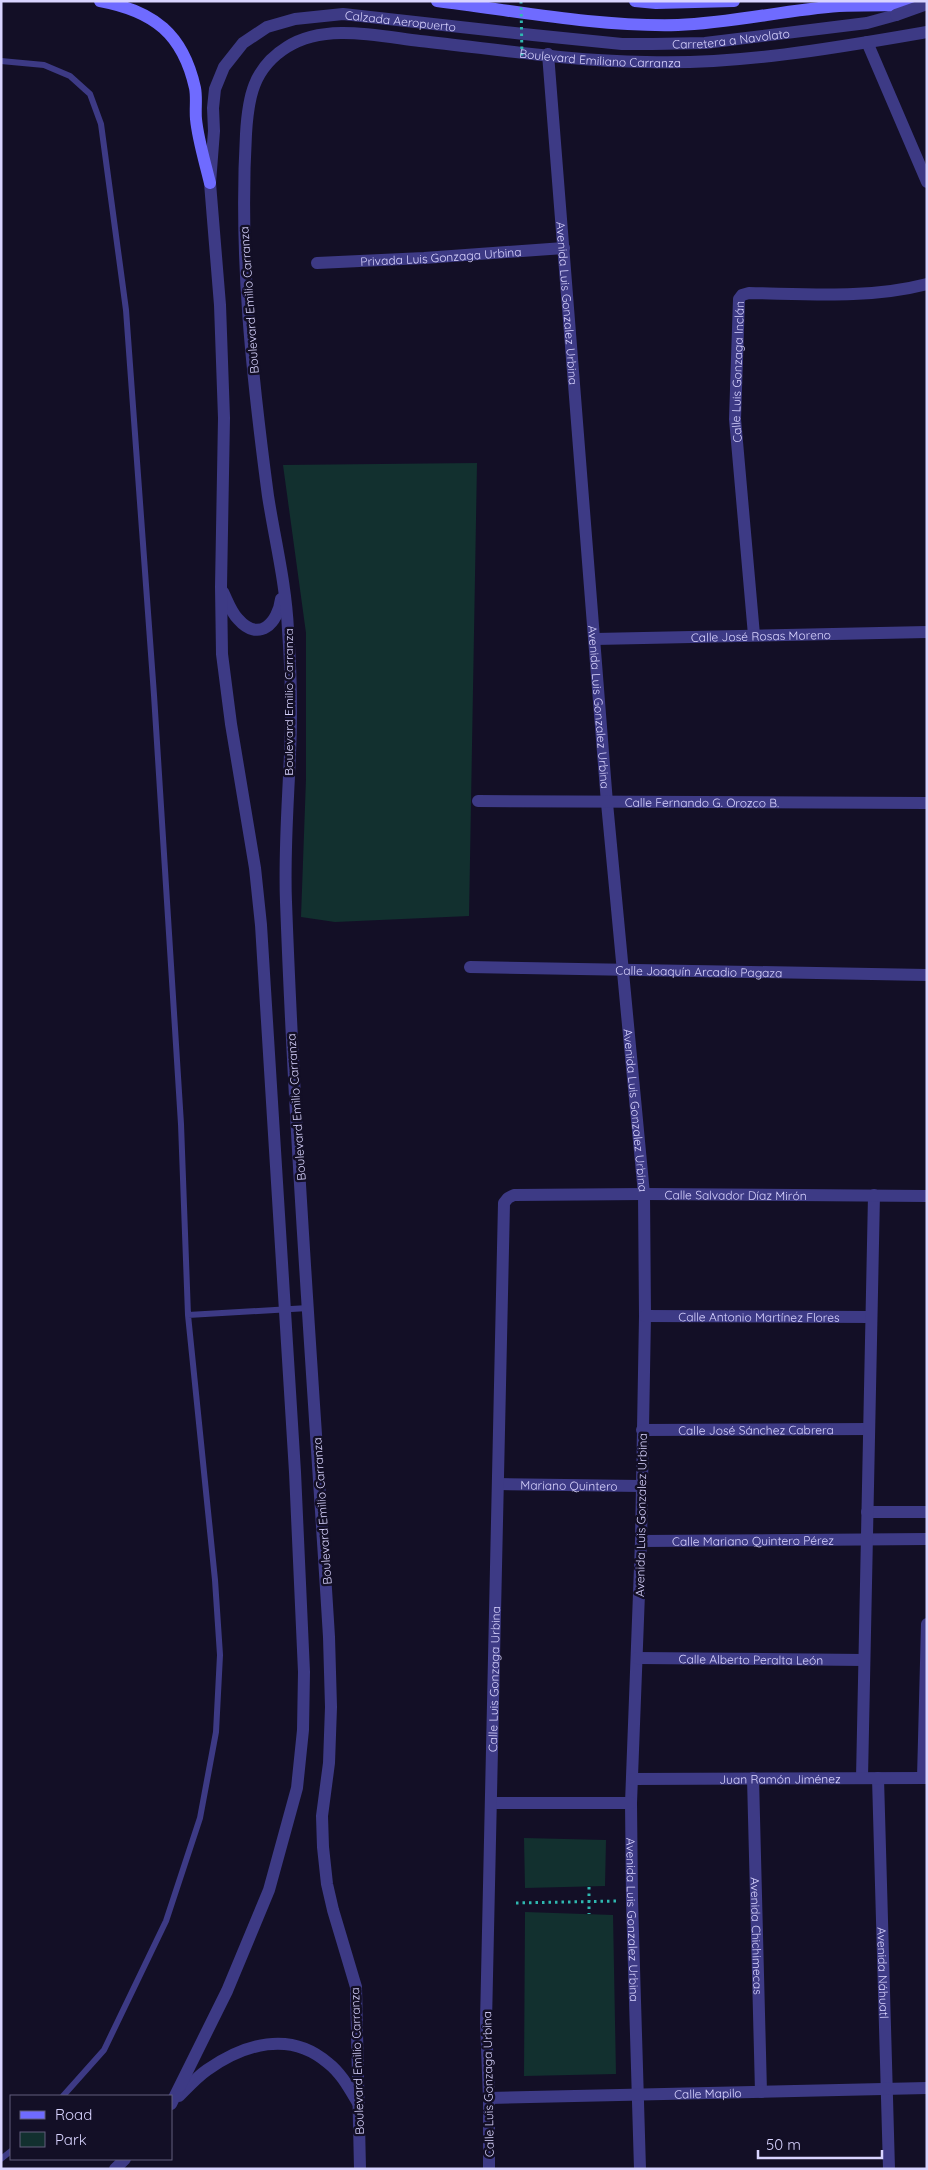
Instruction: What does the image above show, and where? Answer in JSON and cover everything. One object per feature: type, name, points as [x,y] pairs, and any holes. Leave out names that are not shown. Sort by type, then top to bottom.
[{"type":"main road","points":[[100,1],[144,16],[164,28],[180,46],[195,90],[196,120],[210,183]]},
{"type":"main road","points":[[438,1],[604,22],[678,25],[736,21],[838,6],[927,5]]},
{"type":"main road","points":[[634,1],[674,3],[734,1]]},
{"type":"street","name":"Carretera a Navolato","points":[[533,35],[622,44],[705,43],[867,23],[927,5]]},
{"type":"street","name":"Calzada Aeropuerto","points":[[267,27],[295,19],[343,14],[533,35]]},
{"type":"street","name":"Boulevard Emilio Carranza","points":[[173,2101],[196,2051],[228,1991],[269,1890],[297,1788],[303,1730],[304,1672],[295,1472],[261,925],[255,868],[231,724],[222,654],[221,587],[224,418],[220,305],[210,183],[215,89],[224,67],[243,43],[267,27]]},
{"type":"street","name":"Boulevard Emiliano Carranza","points":[[278,52],[294,42],[309,36],[333,34],[372,35],[624,62],[714,60],[867,42],[927,32]]},
{"type":"street","points":[[867,42],[927,182]]},
{"type":"street","name":"Boulevard Emilio Carranza","points":[[278,52],[256,79],[250,96],[246,149],[244,255],[258,421],[276,548],[283,575],[290,659],[290,752],[284,856],[290,1021],[331,1687],[328,1763],[322,1816],[323,1847],[327,1884],[333,1910],[356,1987],[360,2169]]},
{"type":"street","name":"Avenida Luis Gonzalez Urbina","points":[[548,54],[607,803],[644,1194],[645,1316],[641,1541],[631,1803],[640,2169]]},
{"type":"street","name":"Privada Luis Gonzaga Urbina","points":[[318,262],[424,258],[564,248]]},
{"type":"street","name":"Calle Luis Gonzaga Inclán","points":[[754,634],[735,420],[739,299],[742,295],[749,293],[841,294],[901,291],[927,284]]},
{"type":"street","points":[[221,587],[236,618],[254,630],[265,629],[272,623],[279,612],[283,575]]},
{"type":"street","name":"Calle José Rosas Moreno","points":[[595,639],[754,634],[927,632]]},
{"type":"street","name":"Calle Fernando G. Orozco B.","points":[[478,801],[927,803]]},
{"type":"street","name":"Calle Joaquín Arcadio Pagaza","points":[[470,967],[927,975]]},
{"type":"street","name":"Calle Salvador Díaz Mirón","points":[[514,1195],[927,1196]]},
{"type":"street","name":"Calle Luis Gonzaga Urbina","points":[[489,2169],[486,2022],[503,1209],[504,1203],[514,1195]]},
{"type":"street","points":[[862,1778],[874,1195]]},
{"type":"street","name":"Calle Antonio Martínez Flores","points":[[645,1316],[872,1317]]},
{"type":"street","name":"Calle José Sánchez Cabrera","points":[[642,1430],[869,1428]]},
{"type":"street","name":"Mariano Quintero","points":[[498,1484],[642,1486]]},
{"type":"street","points":[[867,1512],[927,1512]]},
{"type":"street","name":"Calle Mariano Quintero Pérez","points":[[641,1541],[927,1540]]},
{"type":"street","points":[[925,1778],[927,1624]]},
{"type":"street","name":"Calle Alberto Peralta León","points":[[637,1658],[864,1660]]},
{"type":"street","name":"Avenida Chichimecas","points":[[753,1778],[761,2092]]},
{"type":"street","name":"Avenida Náhuatl","points":[[878,1778],[889,2169]]},
{"type":"street","name":"Juan Ramón Jiménez","points":[[632,1779],[925,1778]]},
{"type":"street","points":[[491,1803],[631,1803]]},
{"type":"street","points":[[173,2101],[207,2070],[237,2052],[262,2044],[284,2044],[304,2049],[327,2062],[344,2081],[359,2105]]},
{"type":"street","name":"Calle Mapilo","points":[[489,2098],[927,2088]]},
{"type":"street","points":[[115,2169],[124,2160]]},
{"type":"lane","points":[[1,61],[44,65],[70,76],[90,94],[101,124],[128,330],[154,695],[181,1124],[188,1315],[220,1646],[216,1732],[200,1818],[166,1921],[104,2050],[64,2095]]},
{"type":"lane","points":[[188,1315],[308,1308]]},
{"type":"path","points":[[520,1],[522,59]]},
{"type":"path","points":[[589,1887],[589,1914]]},
{"type":"path","points":[[516,1903],[632,1900]]},
{"type":"green space","points":[[477,463],[469,916],[335,922],[301,917],[306,779],[306,633],[283,465]]},
{"type":"green space","points":[[524,1838],[606,1840],[605,1886],[525,1888]]},
{"type":"green space","points":[[525,1912],[613,1915],[616,2074],[524,2076]]}]
